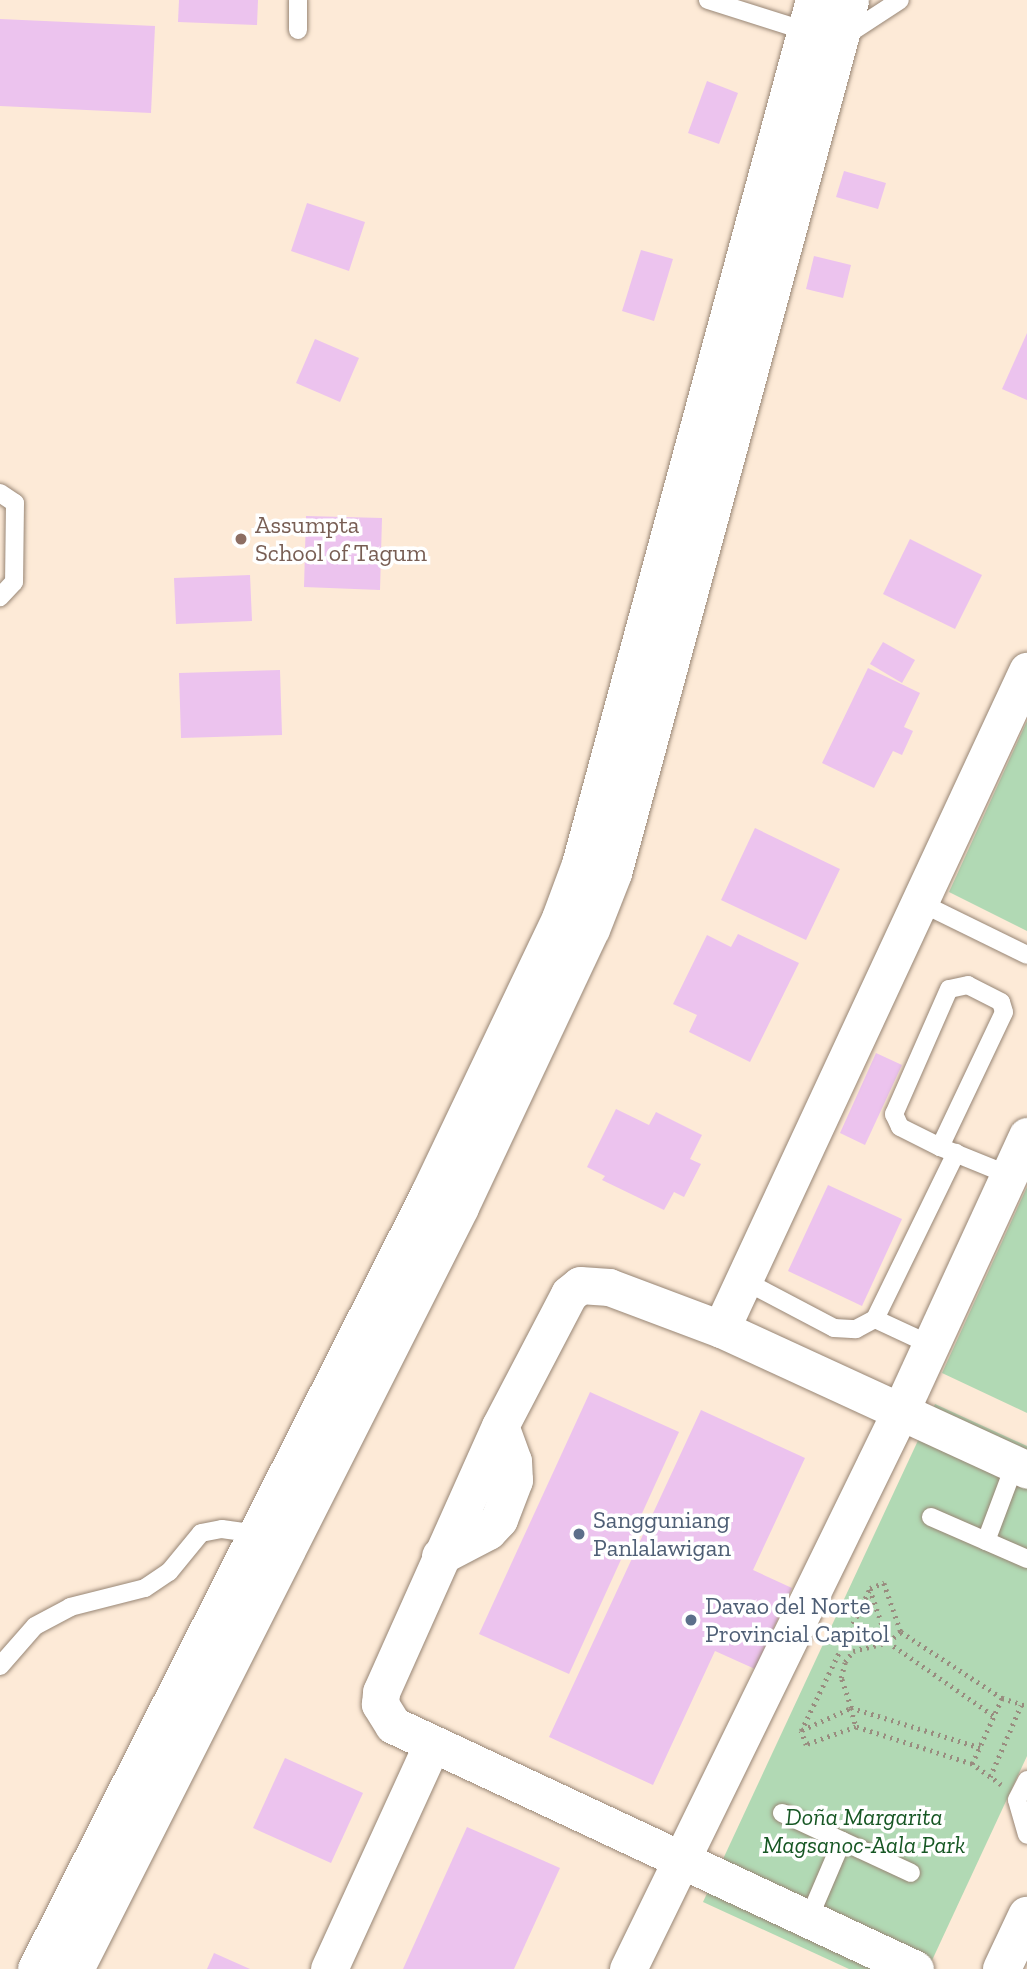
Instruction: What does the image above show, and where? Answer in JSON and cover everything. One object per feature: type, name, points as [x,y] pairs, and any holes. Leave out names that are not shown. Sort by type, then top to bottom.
[{"type":"main road","points":[[1002,1969],[1027,1916]]},
{"type":"street","points":[[36,1969],[224,1637],[460,1207],[591,929],[612,873],[726,381],[819,24],[850,0]]},
{"type":"street","points":[[75,1969],[224,1637],[256,1534],[429,1193],[564,907],[580,864],[726,381]]},
{"type":"street","points":[[721,1329],[1027,671]]},
{"type":"street","points":[[628,1969],[900,1412],[1027,1136]]},
{"type":"street","points":[[915,1969],[393,1725],[380,1704],[381,1692],[440,1556],[488,1531],[504,1508],[514,1480],[513,1461],[500,1426],[569,1294],[580,1286],[608,1286],[721,1329],[1021,1467]]},
{"type":"street","points":[[329,1969],[432,1744]]},
{"type":"lane","points":[[298,0],[298,30]]},
{"type":"lane","points":[[708,0],[819,24],[900,0]]},
{"type":"lane","points":[[0,493],[15,503],[14,582],[0,597]]},
{"type":"lane","points":[[919,902],[1027,954]]},
{"type":"lane","points":[[743,1280],[834,1328],[856,1329],[875,1319],[948,1150],[1004,1012],[1001,1002],[968,985],[949,989],[894,1105],[900,1127],[948,1150],[1009,1175]]},
{"type":"lane","points":[[875,1319],[931,1345]]},
{"type":"lane","points":[[986,1541],[1021,1467]]},
{"type":"lane","points":[[931,1517],[1027,1559]]},
{"type":"lane","points":[[0,1666],[35,1626],[70,1607],[117,1598],[161,1578],[201,1533],[222,1529],[256,1534]]},
{"type":"lane","points":[[1027,1780],[1017,1800],[1027,1835]]},
{"type":"lane","points":[[782,1813],[911,1873]]},
{"type":"lane","points":[[809,1918],[842,1841]]},
{"type":"path","points":[[990,1777],[1024,1705],[1002,1698],[901,1632],[884,1583],[870,1588],[801,1731],[806,1745],[856,1727],[972,1764],[1017,1800]]},
{"type":"path","points":[[870,1588],[888,1642],[994,1716]]},
{"type":"path","points":[[856,1727],[841,1678],[845,1662],[853,1651],[888,1642],[901,1632]]},
{"type":"path","points":[[836,1657],[845,1662]]},
{"type":"path","points":[[972,1764],[1002,1698]]},
{"type":"path","points":[[801,1731],[851,1708],[980,1748]]},
{"type":"green space","points":[[1027,721],[1027,931],[949,892]]},
{"type":"green space","points":[[1027,1187],[1027,1413],[942,1373]]},
{"type":"green space","name":"Doña Margarita Magsanoc-Aala Park","points":[[935,1404],[1027,1446],[1027,1756],[928,1969],[849,1969],[703,1902]]},
{"type":"building","points":[[179,0],[258,0],[257,25],[178,22]]},
{"type":"building","points":[[0,19],[155,26],[151,113],[0,106]]},
{"type":"building","points":[[707,81],[738,93],[719,144],[688,133]]},
{"type":"building","points":[[844,171],[886,183],[878,209],[836,197]]},
{"type":"building","points":[[307,203],[365,222],[349,271],[291,251]]},
{"type":"building","points":[[641,250],[673,259],[654,321],[622,311]]},
{"type":"building","points":[[814,256],[851,265],[843,298],[806,289]]},
{"type":"building","points":[[1027,333],[1027,400],[1002,389]]},
{"type":"building","points":[[315,339],[359,358],[340,402],[296,383]]},
{"type":"building","points":[[306,516],[382,518],[380,590],[304,587]]},
{"type":"building","points":[[910,539],[982,575],[955,629],[883,594]]},
{"type":"building","points":[[250,575],[252,621],[176,624],[174,578]]},
{"type":"building","points":[[883,642],[915,660],[902,683],[870,664]]},
{"type":"building","points":[[868,668],[920,693],[904,727],[913,731],[902,755],[893,751],[874,788],[822,763]]},
{"type":"building","points":[[280,670],[282,735],[181,738],[179,673]]},
{"type":"building","points":[[755,828],[840,869],[806,940],[721,900]]},
{"type":"building","points":[[738,934],[799,963],[750,1062],[689,1032],[697,1015],[673,1004],[707,935],[731,947]]},
{"type":"building","points":[[876,1053],[902,1065],[865,1145],[840,1133]]},
{"type":"building","points":[[616,1109],[649,1125],[656,1112],[702,1135],[690,1159],[701,1164],[684,1197],[674,1192],[664,1210],[602,1180],[605,1176],[587,1167]]},
{"type":"building","points":[[828,1185],[902,1219],[862,1306],[788,1271]]},
{"type":"building","points":[[590,1392],[679,1432],[569,1674],[479,1634]]},
{"type":"building","name":"Davao del Norte Provincial Capitol","points":[[701,1410],[805,1458],[753,1570],[792,1588],[755,1669],[715,1651],[653,1785],[549,1737]]},
{"type":"building","points":[[285,1758],[363,1793],[331,1863],[253,1828]]},
{"type":"building","points":[[467,1827],[560,1868],[514,1969],[403,1969]]},
{"type":"building","points":[[214,1953],[250,1969],[207,1969]]},
{"type":"place","name":"Assumpta School of Tagum","points":[[241,539]]},
{"type":"place","name":"Sangguniang Panlalawigan","points":[[579,1534]]},
{"type":"place","name":"Davao del Norte Provincial Capitol","points":[[691,1620]]}]
